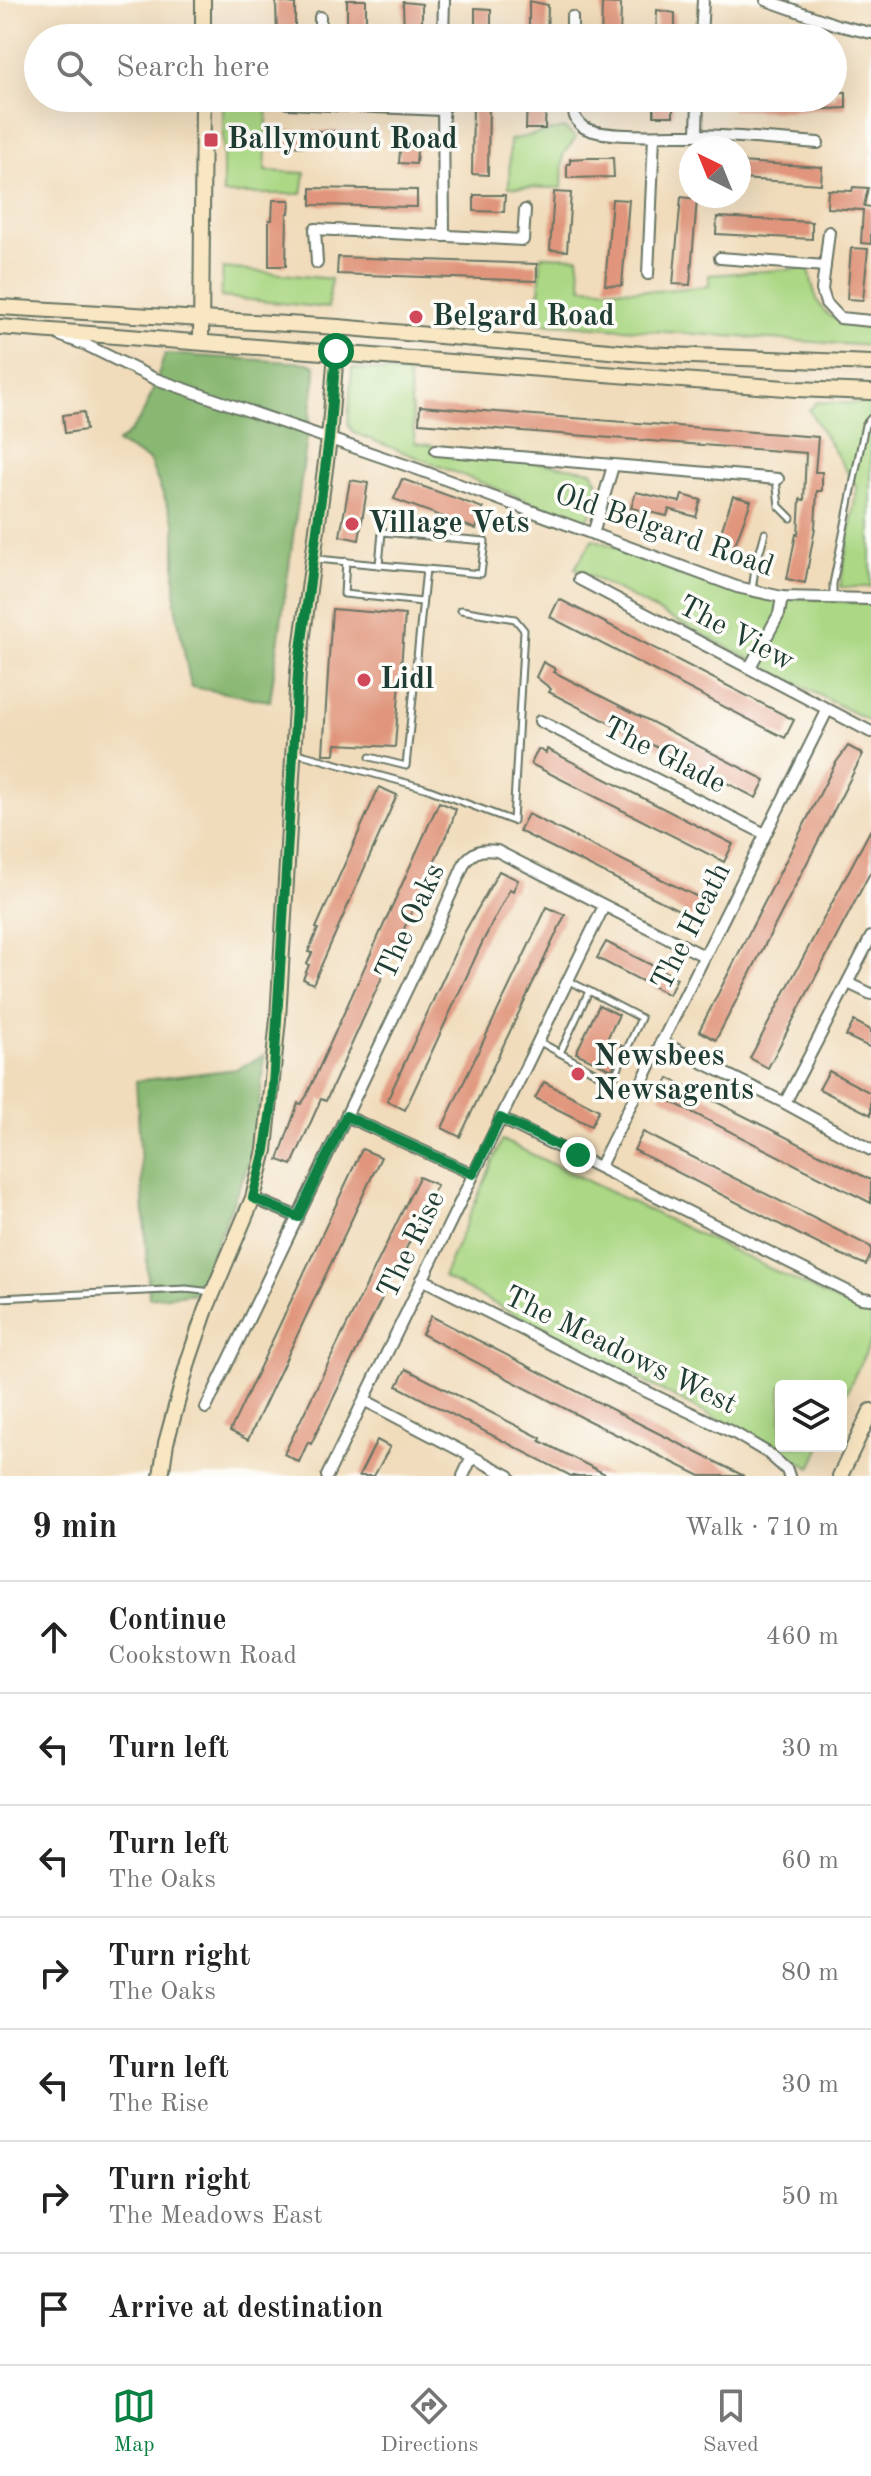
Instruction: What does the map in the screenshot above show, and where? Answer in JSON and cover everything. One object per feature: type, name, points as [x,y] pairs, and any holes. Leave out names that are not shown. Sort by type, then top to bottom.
[{"type":"main road","points":[[203,0],[203,24]]},
{"type":"main road","points":[[201,342],[203,112]]},
{"type":"main road","points":[[0,307],[338,327],[643,354],[871,363]]},
{"type":"main road","points":[[0,327],[797,389],[871,392]]},
{"type":"main road","points":[[161,1476],[174,1409],[189,1359],[213,1292],[253,1198],[265,1150],[272,1103],[298,672],[329,439],[338,327]]},
{"type":"main road","points":[[840,1476],[871,1411]]},
{"type":"street","points":[[443,24],[444,0]]},
{"type":"street","points":[[702,24],[703,0]]},
{"type":"street","points":[[766,0],[834,24]]},
{"type":"street","points":[[320,17],[320,24]]},
{"type":"street","points":[[572,17],[572,24]]},
{"type":"street","points":[[847,27],[871,33]]},
{"type":"street","points":[[442,112],[444,236]]},
{"type":"street","points":[[573,112],[583,127],[599,132],[654,136],[697,134],[818,143]]},
{"type":"street","points":[[697,134],[698,112]]},
{"type":"street","points":[[648,274],[654,136]]},
{"type":"street","points":[[317,263],[315,229],[523,240],[525,210]]},
{"type":"street","points":[[829,232],[822,290],[826,303],[840,318],[871,321]]},
{"type":"street","points":[[720,258],[825,266]]},
{"type":"street","name":"Old Belgard Road","points":[[42,329],[86,345],[153,378],[417,469],[737,587],[782,597],[871,599]]},
{"type":"street","points":[[436,450],[777,478]]},
{"type":"street","points":[[593,534],[613,466]]},
{"type":"street","name":"The View","points":[[579,579],[871,732]]},
{"type":"street","points":[[750,667],[779,614],[782,597]]},
{"type":"street","name":"The Heath","points":[[600,1166],[827,711]]},
{"type":"street","name":"The Glade","points":[[540,721],[765,834]]},
{"type":"street","name":"The Oaks","points":[[206,1408],[465,862],[474,852],[484,849],[497,851],[704,956]]},
{"type":"street","name":"The Rise","points":[[327,1476],[604,906]]},
{"type":"street","points":[[785,1103],[871,937]]},
{"type":"street","points":[[848,983],[871,994]]},
{"type":"street","points":[[661,1042],[785,1103],[871,1150]]},
{"type":"street","points":[[346,1116],[473,1174]]},
{"type":"street","points":[[500,1118],[861,1298],[871,1299]]},
{"type":"street","points":[[253,1198],[298,1217]]},
{"type":"street","name":"The Meadows West","points":[[422,1279],[736,1434],[768,1453],[787,1470],[789,1476]]},
{"type":"street","points":[[364,1400],[509,1476]]},
{"type":"street","points":[[463,1476],[472,1457]]},
{"type":"lane","points":[[833,598],[833,584],[865,425],[871,418]]},
{"type":"lane","points":[[777,478],[779,506],[791,518]]},
{"type":"lane","points":[[312,559],[346,561],[379,565],[481,574],[485,541],[382,532],[379,565]]},
{"type":"lane","points":[[752,590],[765,533]]},
{"type":"lane","points":[[346,561],[344,594],[422,602]]},
{"type":"lane","points":[[370,757],[406,766],[426,569]]},
{"type":"lane","points":[[294,752],[425,788],[513,821],[524,630],[515,619],[461,610]]},
{"type":"lane","points":[[537,1040],[612,1082],[641,1018],[566,979]]},
{"type":"lane","points":[[560,1053],[589,991]]},
{"type":"lane","points":[[0,1298],[186,1289],[213,1292]]},
{"type":"green space","points":[[223,112],[267,112],[265,171],[305,173],[302,194],[223,194]]},
{"type":"green space","points":[[564,128],[576,138],[563,154],[562,188],[509,187],[510,140]]},
{"type":"green space","points":[[541,256],[578,257],[582,287],[655,291],[709,286],[709,275],[809,268],[816,296],[826,313],[843,322],[871,327],[871,346],[538,323]]},
{"type":"green space","points":[[223,268],[331,279],[328,308],[221,297]]},
{"type":"green space","points":[[165,354],[308,363],[315,366],[270,701],[191,687],[175,605],[175,523],[149,460],[117,443],[142,415]]},
{"type":"green space","points":[[352,368],[408,374],[415,443],[592,471],[598,483],[591,513],[585,523],[354,433],[348,424]]},
{"type":"green space","points":[[817,402],[871,404],[871,587],[840,587],[857,488],[809,410]]},
{"type":"green space","points":[[593,539],[737,592],[871,604],[871,722],[575,568]]},
{"type":"green space","points":[[265,1055],[253,1153],[196,1293],[149,1298],[136,1081],[237,1069]]},
{"type":"green space","points":[[502,1140],[871,1317],[871,1341],[847,1391],[847,1380],[775,1380],[775,1449],[443,1277]]},
{"type":"green space","points":[[780,1452],[818,1452],[811,1468]]},
{"type":"building","points":[[347,0],[366,0],[366,24],[347,24]]},
{"type":"building","points":[[276,1],[295,4],[295,24],[277,24]]},
{"type":"building","points":[[529,1],[548,5],[547,24],[529,24]]},
{"type":"building","points":[[403,2],[422,4],[422,24],[404,24]]},
{"type":"building","points":[[602,3],[621,4],[620,24],[601,24]]},
{"type":"building","points":[[475,8],[491,9],[491,24],[475,24]]},
{"type":"building","points":[[657,10],[675,13],[675,24],[656,24]]},
{"type":"building","points":[[473,112],[489,112],[488,175],[472,174]]},
{"type":"building","points":[[527,112],[546,112],[545,129],[526,129]]},
{"type":"building","points":[[654,112],[673,112],[673,116],[654,116]]},
{"type":"building","points":[[271,130],[377,132],[377,148],[271,146]]},
{"type":"building","points":[[401,137],[418,138],[416,164],[399,163]]},
{"type":"building","points":[[613,158],[614,177],[567,178],[570,159]]},
{"type":"building","points":[[751,163],[822,167],[821,184],[751,180]]},
{"type":"building","points":[[853,187],[868,188],[864,206],[871,207],[871,244],[861,243],[863,210],[827,208],[828,190],[852,191]]},
{"type":"building","points":[[311,188],[417,190],[417,207],[311,205]]},
{"type":"building","points":[[554,192],[571,193],[567,251],[550,250]]},
{"type":"building","points":[[474,195],[505,195],[504,212],[474,211]]},
{"type":"building","points":[[612,199],[629,200],[622,286],[605,285]]},
{"type":"building","points":[[273,200],[290,200],[286,266],[269,266],[269,220],[272,220]]},
{"type":"building","points":[[680,208],[696,208],[690,285],[673,284]]},
{"type":"building","points":[[717,217],[812,222],[812,239],[716,234]]},
{"type":"building","points":[[851,248],[868,249],[863,300],[847,299]]},
{"type":"building","points":[[338,257],[537,264],[537,281],[337,274]]},
{"type":"building","points":[[420,406],[818,437],[815,472],[822,472],[822,491],[817,491],[815,528],[805,583],[787,579],[798,535],[800,499],[804,500],[806,453],[419,423]]},
{"type":"building","points":[[84,412],[86,430],[65,433],[63,415]]},
{"type":"building","points":[[402,479],[483,508],[476,529],[394,499]]},
{"type":"building","points":[[350,480],[368,483],[359,540],[340,536]]},
{"type":"building","points":[[636,492],[680,502],[682,495],[701,500],[696,517],[669,509],[667,516],[631,508]]},
{"type":"building","points":[[733,496],[751,501],[732,553],[751,560],[748,568],[713,556]]},
{"type":"building","points":[[559,599],[794,720],[785,738],[550,617]]},
{"type":"building","name":"Lidl","points":[[332,609],[405,615],[395,747],[336,744],[335,754],[323,754]]},
{"type":"building","points":[[543,662],[556,669],[554,672],[765,780],[756,798],[549,692],[551,689],[536,677]]},
{"type":"building","points":[[848,746],[863,754],[716,1040],[699,1031],[835,764]]},
{"type":"building","points":[[538,749],[546,753],[547,749],[733,844],[724,862],[531,764]]},
{"type":"building","points":[[379,787],[397,795],[313,984],[303,979],[316,928]]},
{"type":"building","points":[[439,802],[456,809],[451,825],[326,1101],[321,1099],[292,1165],[278,1160],[298,1103],[301,1104],[306,1097]]},
{"type":"building","points":[[528,814],[704,900],[695,918],[519,831]]},
{"type":"building","points":[[871,829],[871,871],[768,1068],[750,1058]]},
{"type":"building","points":[[499,871],[518,880],[513,891],[510,889],[482,943],[405,1110],[387,1101],[463,935]]},
{"type":"building","points":[[547,907],[565,915],[460,1137],[442,1128]]},
{"type":"building","points":[[606,942],[677,978],[669,995],[597,958]]},
{"type":"building","points":[[599,1005],[619,1015],[607,1039],[622,1046],[612,1070],[576,1053]]},
{"type":"building","points":[[854,1021],[871,1030],[871,1048],[846,1036]]},
{"type":"building","points":[[829,1071],[871,1093],[871,1115],[819,1089]]},
{"type":"building","points":[[669,1078],[871,1180],[871,1203],[660,1096]]},
{"type":"building","points":[[544,1082],[599,1110],[591,1126],[535,1098]]},
{"type":"building","points":[[643,1132],[871,1247],[866,1265],[824,1247],[634,1150]]},
{"type":"building","points":[[362,1149],[381,1157],[248,1440],[230,1431]]},
{"type":"building","points":[[419,1177],[437,1185],[311,1444],[308,1442],[299,1462],[284,1454]]},
{"type":"building","points":[[431,1316],[744,1476],[700,1476],[587,1420],[422,1334]]},
{"type":"building","points":[[406,1369],[609,1476],[571,1476],[397,1386]]},
{"type":"building","points":[[377,1440],[390,1447],[374,1476],[359,1476]]},
{"type":"place","name":"Ballymount Road","points":[[211,140]]},
{"type":"place","name":"Belgard Road","points":[[416,317]]},
{"type":"place","name":"Village Vets","points":[[352,524]]},
{"type":"place","name":"Lidl","points":[[364,680]]},
{"type":"place","name":"Newsbees Newsagents","points":[[578,1074]]},
{"type":"route","points":[[336,351],[329,439],[298,672],[272,1103],[253,1198],[298,1217],[346,1116],[473,1174],[500,1118],[578,1155]]}]
